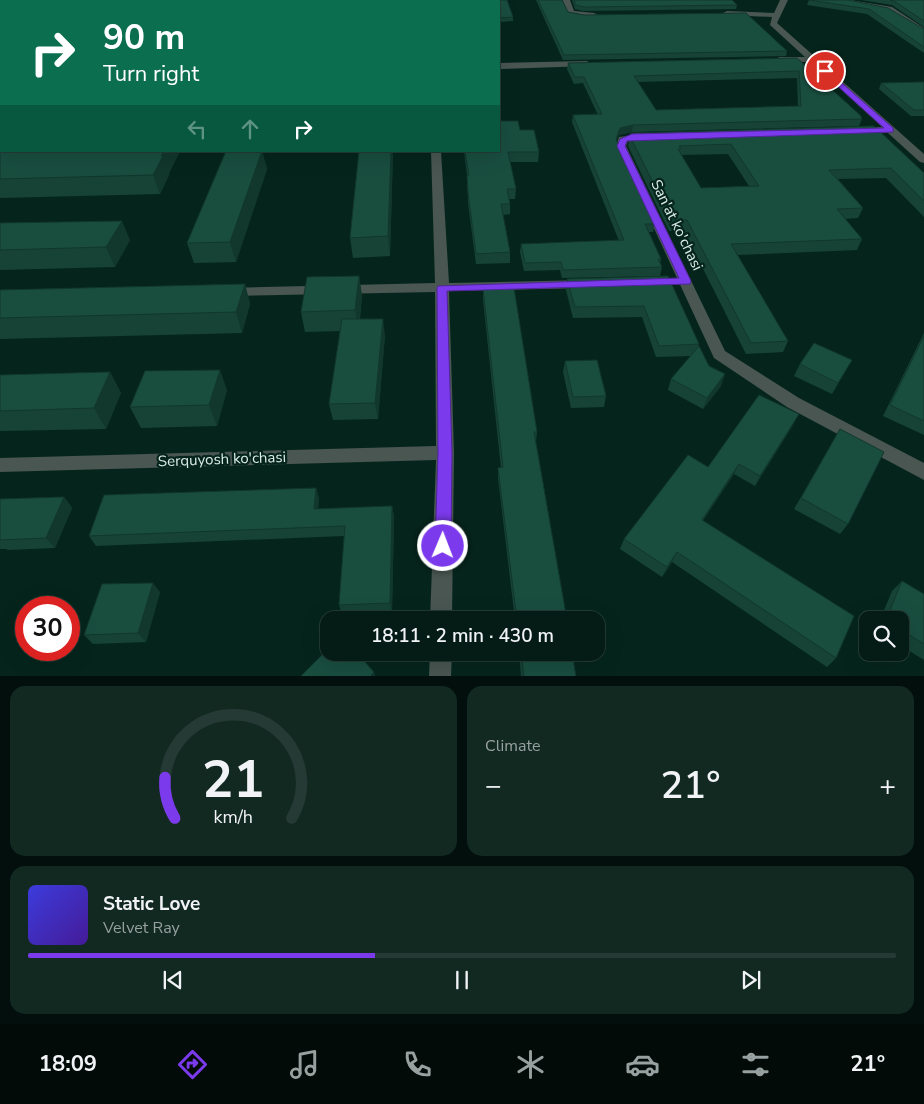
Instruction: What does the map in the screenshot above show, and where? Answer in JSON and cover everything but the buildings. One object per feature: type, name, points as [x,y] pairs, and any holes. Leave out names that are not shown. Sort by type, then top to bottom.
[{"type":"street","points":[[566,0],[571,12],[576,14],[603,15]]},
{"type":"street","points":[[784,0],[775,15],[773,23],[924,160]]},
{"type":"street","points":[[838,0],[889,9],[924,31]]},
{"type":"street","points":[[721,14],[775,15]]},
{"type":"street","points":[[772,60],[812,59]]},
{"type":"street","points":[[500,66],[596,64]]},
{"type":"street","points":[[841,131],[891,130]]},
{"type":"street","name":"San'at ko'chasi","points":[[662,136],[632,137],[624,139],[621,146],[719,354],[739,369],[816,415],[924,472]]},
{"type":"street","points":[[436,152],[442,288],[445,453],[441,611]]},
{"type":"street","points":[[667,282],[686,281]]},
{"type":"street","points":[[214,293],[598,284]]},
{"type":"street","name":"Serquyosh ko'chasi","points":[[0,465],[445,453]]},
{"type":"street","points":[[440,661],[440,676]]},
{"type":"route","points":[[443,546],[445,453],[442,288],[686,281],[621,146],[624,139],[632,137],[891,130],[825,71]]}]
